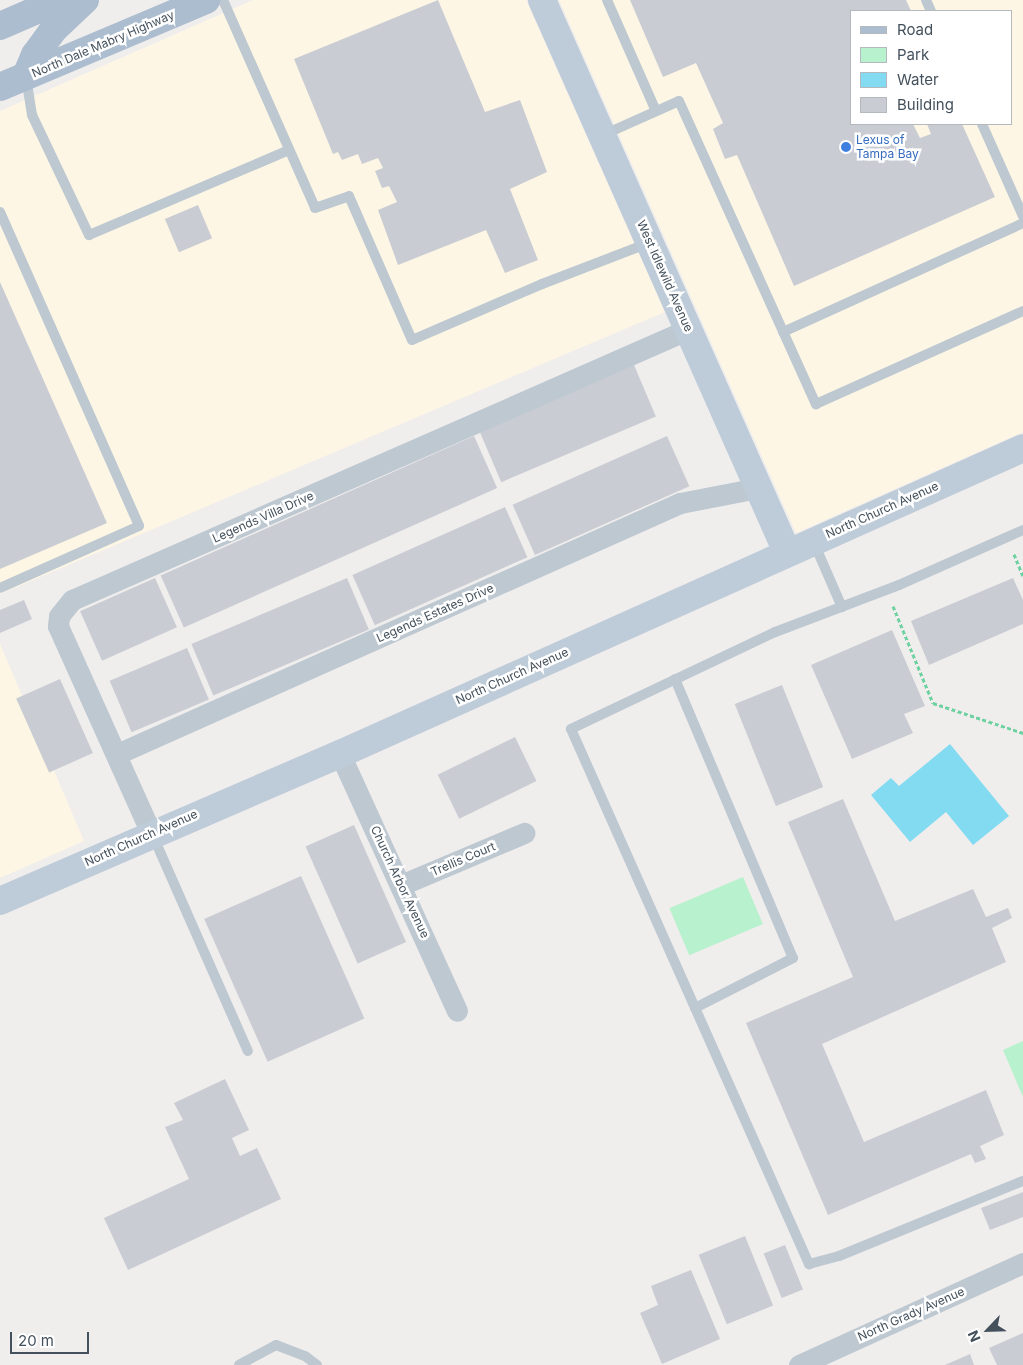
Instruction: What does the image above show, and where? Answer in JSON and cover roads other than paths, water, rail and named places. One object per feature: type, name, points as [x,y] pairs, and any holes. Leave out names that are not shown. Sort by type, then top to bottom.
[{"type":"main road","points":[[0,26],[60,0]]},
{"type":"main road","points":[[26,76],[35,55],[53,30],[85,0]]},
{"type":"main road","name":"North Dale Mabry Highway","points":[[0,87],[206,0]]},
{"type":"street","name":"West Idlewild Avenue","points":[[542,0],[787,552]]},
{"type":"street","name":"Legends Villa Drive","points":[[151,833],[58,626],[60,616],[72,600],[689,329]]},
{"type":"street","name":"North Church Avenue","points":[[0,900],[151,833],[340,754],[813,540],[1023,448]]},
{"type":"street","name":"Legends Estates Drive","points":[[117,754],[680,503],[758,488]]},
{"type":"street","name":"Church Arbor Avenue","points":[[340,754],[457,1011]]},
{"type":"street","name":"Trellis Court","points":[[401,886],[524,833]]},
{"type":"street","name":"North Grady Avenue","points":[[799,1365],[1023,1263]]},
{"type":"lane","points":[[223,0],[315,208],[349,196],[412,340],[542,284],[650,243]]},
{"type":"lane","points":[[607,0],[656,111]]},
{"type":"lane","points":[[26,76],[32,115],[89,234],[289,150]]},
{"type":"lane","points":[[602,135],[680,101],[816,404],[1023,311]]},
{"type":"lane","points":[[982,125],[1023,216]]},
{"type":"lane","points":[[0,212],[138,526],[0,588]]},
{"type":"lane","points":[[783,332],[1023,223]]},
{"type":"lane","points":[[1023,530],[888,589],[775,632],[571,729],[809,1264],[839,1256],[1023,1180]]},
{"type":"lane","points":[[813,540],[842,607]]},
{"type":"lane","points":[[675,679],[792,958],[695,1008]]},
{"type":"lane","points":[[151,833],[248,1051]]},
{"type":"lane","points":[[239,1365],[276,1344],[305,1356],[317,1365]]},
{"type":"water","points":[[950,744],[1009,816],[973,845],[946,812],[910,842],[871,795],[891,778],[899,786]]},
{"type":"place","name":"Lexus of Tampa Bay","points":[[846,147]]}]
